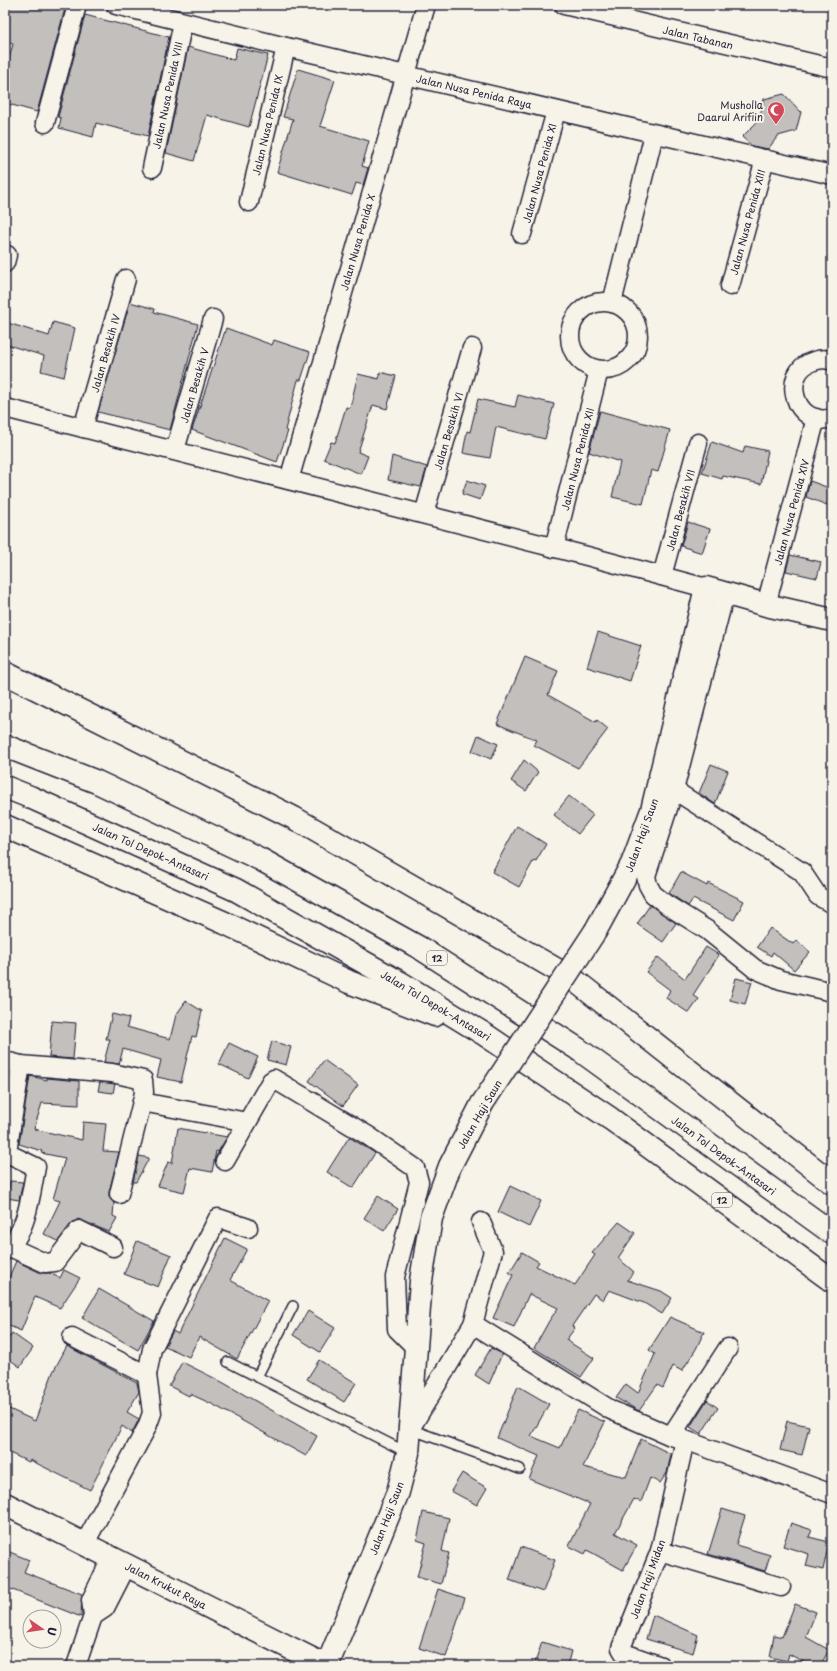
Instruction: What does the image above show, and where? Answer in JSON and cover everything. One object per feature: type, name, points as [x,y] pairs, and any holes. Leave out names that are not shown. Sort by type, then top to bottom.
[{"type":"main road","points":[[715,591],[766,605],[832,620]]},
{"type":"main road","name":"Jalan Haji Saun","points":[[327,1666],[398,1492],[408,1453],[421,1280],[431,1218],[450,1166],[482,1104],[596,930],[632,864],[652,810],[715,591]]},
{"type":"main road","points":[[5,673],[294,818],[573,979],[832,1183]]},
{"type":"main road","points":[[5,730],[96,782]]},
{"type":"main road","name":"Jalan Tol Depok–Antasari","points":[[5,746],[96,782],[260,859],[420,948],[578,1049],[832,1233]]},
{"type":"main road","name":"Jalan Tol Depok–Antasari","points":[[5,787],[30,796],[236,890],[399,982],[484,1034],[611,1120],[832,1281]]},
{"type":"main road","points":[[5,826],[225,923],[349,982],[484,1034]]},
{"type":"main road","name":"Jalan Krukut Raya","points":[[5,1504],[327,1666]]},
{"type":"street","points":[[45,124],[77,5]]},
{"type":"street","name":"Jalan Nusa Penida Raya","points":[[116,5],[405,76],[832,175]]},
{"type":"street","name":"Jalan Nusa Penida X","points":[[289,480],[426,5]]},
{"type":"street","name":"Jalan Tabanan","points":[[564,5],[832,68]]},
{"type":"street","name":"Jalan Nusa Penida VIII","points":[[152,168],[183,22]]},
{"type":"street","name":"Jalan Nusa Penida IX","points":[[249,202],[286,47]]},
{"type":"street","name":"Jalan Nusa Penida XI","points":[[522,234],[556,111]]},
{"type":"street","points":[[612,303],[654,134]]},
{"type":"street","name":"Jalan Nusa Penida XIII","points":[[730,286],[765,159]]},
{"type":"street","name":"Jalan Besakih IV","points":[[83,428],[126,279]]},
{"type":"street","points":[[600,302],[612,303],[622,307],[632,318],[637,332],[637,342],[634,352],[627,360],[614,368],[600,370],[588,366],[578,358],[572,348],[570,336],[572,323],[578,313],[588,305],[600,302]]},
{"type":"street","name":"Jalan Besakih V","points":[[175,450],[213,319]]},
{"type":"street","name":"Jalan Besakih VI","points":[[424,514],[472,348]]},
{"type":"street","points":[[824,418],[801,409],[794,392],[794,383],[800,371],[811,362],[831,355]]},
{"type":"street","name":"Jalan Nusa Penida XII","points":[[554,548],[600,370]]},
{"type":"street","points":[[5,408],[424,514],[715,591],[674,790],[646,876],[648,885],[653,894],[667,905],[707,930],[762,972],[781,980],[832,992]]},
{"type":"street","name":"Jalan Nusa Penida XIV","points":[[766,605],[824,418]]},
{"type":"street","name":"Jalan Besakih VII","points":[[662,576],[698,443]]},
{"type":"street","points":[[674,790],[802,872],[818,896],[832,904]]},
{"type":"street","points":[[113,1248],[79,1230],[55,1262],[45,1263],[8,1249],[26,1217],[36,1167],[6,1152],[13,1063],[112,1074],[143,1080],[144,1092],[142,1102],[119,1194]]},
{"type":"street","points":[[225,1161],[271,1081],[274,1079],[367,1136],[415,1168],[419,1182],[395,1277],[398,1329],[417,1349]]},
{"type":"street","points":[[142,1102],[247,1122]]},
{"type":"street","points":[[85,1543],[147,1426],[152,1413],[147,1374],[152,1349],[218,1218],[248,1228]]},
{"type":"street","points":[[410,1429],[473,1324],[492,1251],[481,1222]]},
{"type":"street","points":[[473,1324],[611,1410],[678,1438],[832,1494]]},
{"type":"street","points":[[72,1337],[147,1374]]},
{"type":"street","points":[[678,1438],[728,1348]]},
{"type":"street","name":"Jalan Haji Midan","points":[[661,1666],[624,1653],[621,1648],[660,1551],[678,1438]]},
{"type":"street","points":[[660,1551],[781,1587]]},
{"type":"street","points":[[76,1666],[93,1616],[91,1600],[120,1561]]},
{"type":"lane","points":[[258,1377],[293,1306]]},
{"type":"lane","points":[[228,1362],[408,1453]]},
{"type":"lane","points":[[410,1429],[520,1469]]},
{"type":"building","points":[[5,5],[66,5],[37,112],[5,103],[5,74],[13,44],[5,41]]},
{"type":"building","points":[[85,15],[169,37],[148,136],[96,123],[93,137],[59,128],[61,118],[58,117]]},
{"type":"building","points":[[188,47],[234,60],[237,48],[268,55],[249,127],[207,115],[194,161],[166,153]]},
{"type":"building","points":[[298,69],[335,80],[320,126],[369,141],[362,166],[368,168],[363,185],[356,183],[352,195],[277,172],[293,119],[283,117]]},
{"type":"building","name":"Musholla Daarul Arifiin","points":[[784,94],[801,112],[796,131],[778,136],[768,149],[752,146],[742,137],[759,120],[764,99]]},
{"type":"building","points":[[130,302],[155,309],[154,312],[198,324],[170,430],[98,412]]},
{"type":"building","points":[[5,322],[49,336],[53,322],[75,328],[64,377],[41,371],[44,356],[5,344]]},
{"type":"building","points":[[226,328],[272,345],[274,340],[310,352],[301,380],[298,380],[285,430],[288,431],[277,462],[192,430]]},
{"type":"building","points":[[380,372],[396,376],[387,409],[373,405],[358,452],[368,456],[361,474],[324,459],[331,442],[335,443],[346,407],[350,408],[358,374],[379,379]]},
{"type":"building","points":[[518,395],[554,404],[545,439],[496,427],[490,458],[463,453],[467,431],[470,432],[478,399],[515,407]]},
{"type":"building","points":[[600,411],[670,430],[658,472],[651,470],[643,504],[612,497],[620,462],[589,452]]},
{"type":"building","points":[[712,442],[743,453],[745,446],[768,451],[761,484],[723,476],[722,479],[702,473]]},
{"type":"building","points":[[392,456],[427,467],[421,487],[388,480]]},
{"type":"building","points":[[467,480],[485,486],[480,500],[462,494]]},
{"type":"building","points":[[810,481],[832,489],[827,505],[806,497]]},
{"type":"building","points":[[688,522],[710,529],[702,553],[681,546]]},
{"type":"building","points":[[790,555],[821,562],[817,578],[786,571]]},
{"type":"building","points":[[598,632],[641,646],[630,681],[587,667]]},
{"type":"building","points":[[525,657],[558,671],[548,695],[596,722],[597,720],[608,729],[578,768],[534,745],[537,740],[497,724]]},
{"type":"building","points":[[478,735],[498,744],[491,759],[472,751]]},
{"type":"building","points":[[524,760],[538,772],[526,791],[511,781]]},
{"type":"building","points":[[711,764],[728,771],[715,804],[699,793]]},
{"type":"building","points":[[569,796],[593,815],[578,834],[554,815]]},
{"type":"building","points":[[517,826],[546,844],[536,861],[534,860],[519,887],[492,872]]},
{"type":"building","points":[[681,872],[707,886],[708,883],[744,901],[734,920],[693,899],[688,906],[669,893]]},
{"type":"building","points":[[650,905],[676,923],[663,942],[637,924]]},
{"type":"building","points":[[770,928],[793,944],[796,940],[810,952],[794,970],[773,952],[771,956],[757,947]]},
{"type":"building","points":[[706,947],[719,955],[693,995],[699,999],[689,1013],[666,998],[670,990],[646,972],[658,957],[685,979]]},
{"type":"building","points":[[736,978],[752,982],[745,1004],[730,1000]]},
{"type":"building","points":[[186,1001],[202,1011],[196,1037],[192,1036],[181,1082],[157,1077],[161,1060],[123,1049],[119,1064],[104,1062],[110,1039],[106,1039],[112,1014],[129,1018],[127,1027],[170,1039],[176,1015]]},
{"type":"building","points":[[52,1021],[76,1023],[73,1059],[49,1057]]},
{"type":"building","points":[[272,1041],[291,1047],[286,1065],[267,1060]]},
{"type":"building","points":[[229,1043],[258,1057],[248,1078],[219,1064]]},
{"type":"building","points":[[324,1060],[358,1085],[343,1106],[309,1081]]},
{"type":"building","points":[[30,1076],[47,1080],[47,1078],[79,1081],[79,1105],[42,1103],[34,1129],[82,1140],[83,1122],[106,1124],[103,1151],[119,1152],[109,1192],[109,1197],[114,1203],[113,1216],[117,1218],[109,1232],[78,1219],[71,1224],[58,1241],[44,1234],[60,1201],[53,1199],[65,1158],[41,1153],[42,1151],[19,1144]]},
{"type":"building","points":[[100,1082],[115,1084],[113,1093],[98,1091]]},
{"type":"building","points":[[178,1128],[227,1137],[218,1152],[216,1151],[212,1172],[190,1168],[184,1192],[158,1186],[168,1162],[172,1163]]},
{"type":"building","points":[[349,1137],[375,1153],[353,1188],[327,1172]]},
{"type":"building","points":[[139,1156],[149,1158],[136,1182],[133,1182]]},
{"type":"building","points":[[10,1181],[23,1182],[19,1200],[7,1198]]},
{"type":"building","points":[[510,1186],[541,1201],[529,1227],[498,1212]]},
{"type":"building","points":[[378,1196],[398,1209],[384,1231],[364,1218]]},
{"type":"building","points":[[619,1222],[635,1233],[618,1258],[634,1272],[627,1280],[661,1291],[672,1298],[662,1314],[644,1303],[609,1290],[603,1300],[594,1294],[572,1326],[575,1328],[566,1340],[594,1358],[581,1377],[534,1348],[558,1308],[529,1294],[514,1327],[493,1318],[513,1275],[509,1273],[522,1252],[539,1262],[536,1266],[575,1285],[595,1255],[592,1253]]},
{"type":"building","points":[[225,1238],[247,1249],[230,1280],[268,1301],[237,1359],[199,1337],[189,1357],[165,1346],[173,1331],[178,1334]]},
{"type":"building","points":[[137,1241],[171,1255],[158,1287],[124,1274]]},
{"type":"building","points":[[16,1261],[41,1273],[49,1273],[60,1278],[64,1270],[80,1278],[60,1308],[35,1297],[21,1331],[5,1324],[5,1286]]},
{"type":"building","points":[[99,1289],[154,1321],[138,1350],[82,1318]]},
{"type":"building","points":[[308,1311],[335,1328],[320,1352],[293,1335]]},
{"type":"building","points":[[670,1317],[704,1332],[696,1349],[682,1371],[673,1366],[663,1388],[657,1385],[639,1411],[616,1398],[626,1384],[638,1393],[655,1354],[649,1350]]},
{"type":"building","points":[[12,1333],[33,1348],[20,1367],[5,1356],[5,1344]]},
{"type":"building","points":[[67,1346],[137,1383],[139,1392],[127,1412],[139,1419],[132,1433],[122,1426],[90,1490],[30,1460],[29,1462],[5,1451],[5,1407],[35,1421],[53,1372]]},
{"type":"building","points":[[491,1348],[502,1354],[489,1384],[475,1375]]},
{"type":"building","points":[[319,1360],[356,1383],[344,1402],[307,1379]]},
{"type":"building","points":[[182,1362],[222,1382],[317,1436],[306,1456],[212,1404],[190,1394],[189,1396],[169,1386]]},
{"type":"building","points":[[518,1386],[549,1404],[531,1436],[560,1448],[578,1410],[605,1422],[583,1467],[626,1477],[641,1439],[671,1454],[667,1473],[660,1483],[650,1478],[641,1502],[634,1499],[615,1533],[637,1545],[623,1570],[587,1550],[585,1554],[569,1546],[590,1504],[529,1479],[539,1456],[497,1438]]},
{"type":"building","points":[[707,1400],[718,1408],[701,1434],[690,1427]]},
{"type":"building","points":[[787,1421],[809,1426],[802,1455],[780,1450]]},
{"type":"building","points":[[462,1473],[487,1488],[477,1505],[451,1491]]},
{"type":"building","points":[[722,1509],[745,1516],[736,1545],[770,1555],[765,1571],[708,1554]]},
{"type":"building","points":[[423,1512],[449,1518],[442,1551],[449,1553],[441,1584],[417,1577],[426,1543],[417,1540]]},
{"type":"building","points":[[791,1523],[812,1530],[809,1537],[829,1542],[823,1570],[806,1566],[809,1554],[783,1546]]},
{"type":"building","points":[[521,1547],[555,1560],[543,1592],[509,1580]]},
{"type":"building","points":[[5,1550],[29,1560],[24,1572],[82,1594],[81,1617],[62,1609],[5,1587]]},
{"type":"building","points":[[438,1589],[465,1598],[446,1657],[419,1648]]},
{"type":"building","points":[[795,1604],[816,1612],[806,1637],[829,1650],[820,1666],[811,1666],[789,1654],[787,1661],[770,1657],[774,1635],[782,1637]]},
{"type":"building","points":[[653,1615],[698,1635],[693,1653],[646,1639]]},
{"type":"building","points":[[542,1642],[571,1651],[567,1666],[534,1666]]},
{"type":"place","name":"Musholla Daarul Arifiin","points":[[776,125]]}]
